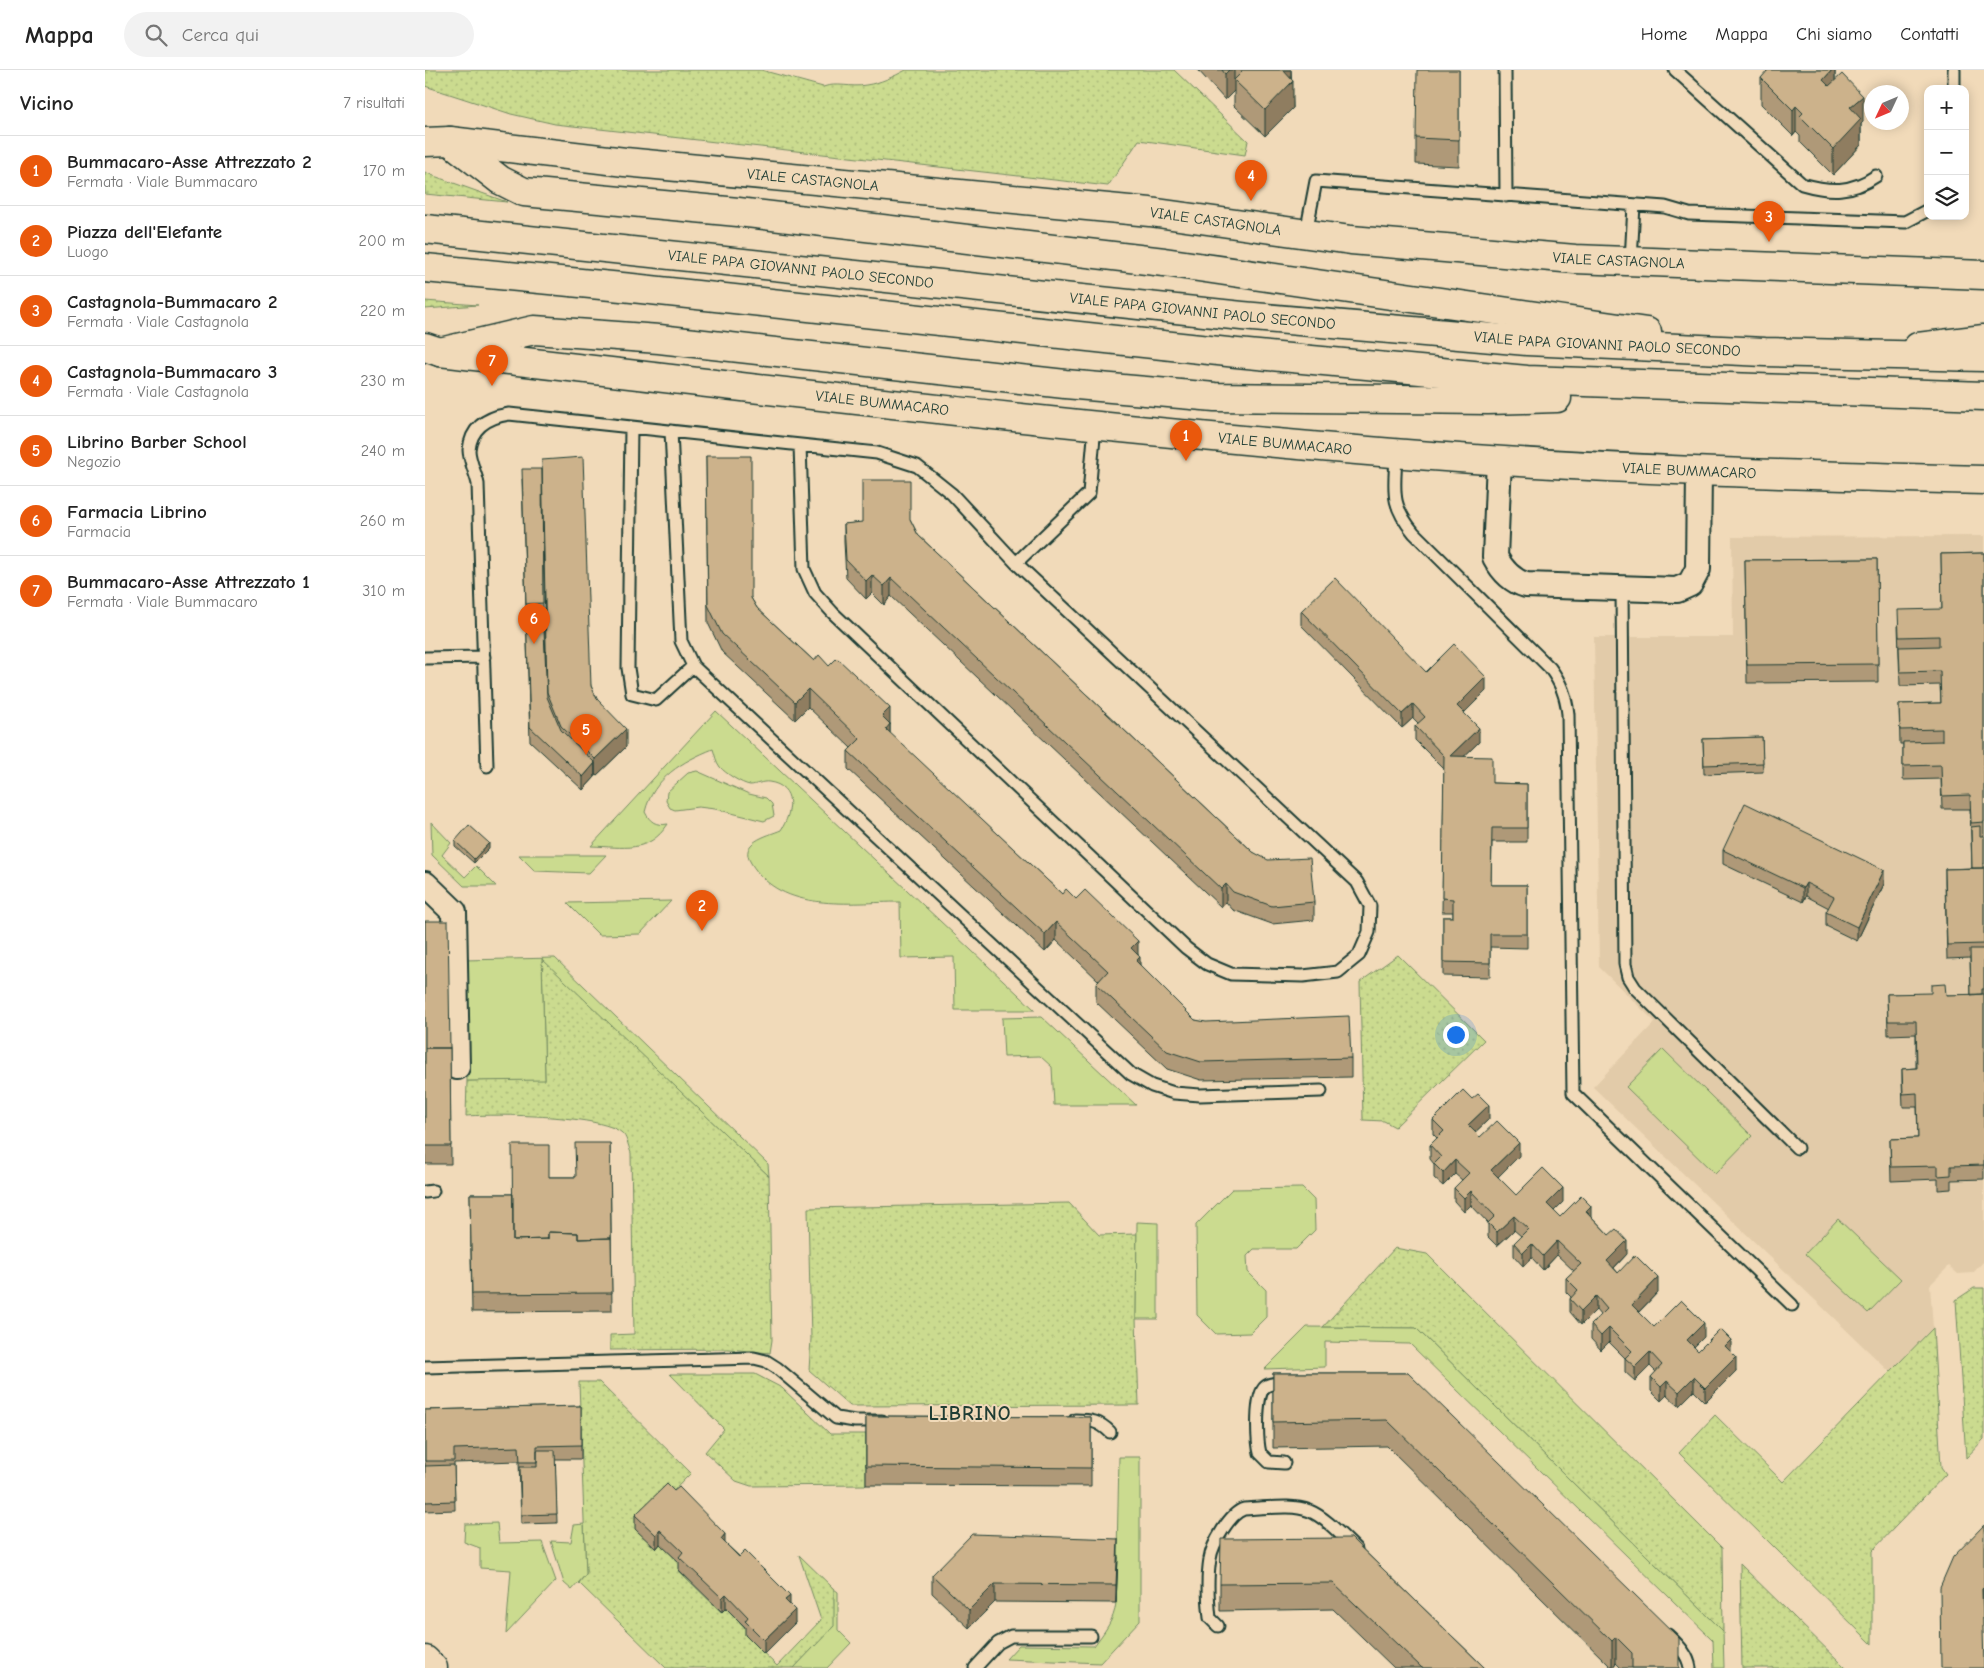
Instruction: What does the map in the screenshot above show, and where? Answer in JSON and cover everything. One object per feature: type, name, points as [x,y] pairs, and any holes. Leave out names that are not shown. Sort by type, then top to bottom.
[{"type":"main road","points":[[425,126],[437,142],[500,180],[524,192],[738,212],[1164,262],[1589,322],[1765,352]]},
{"type":"main road","name":"VIALE CASTAGNOLA","points":[[437,142],[625,162],[1150,212],[1351,240],[1575,259],[1984,275]]},
{"type":"main road","name":"VIALE PAPA GIOVANNI PAOLO SECONDO","points":[[425,229],[1241,316],[1527,341],[1765,352],[1984,358]]},
{"type":"main road","points":[[425,268],[632,288],[1237,353],[1527,380],[1812,392],[1984,396]]},
{"type":"main road","points":[[430,351],[534,330],[659,339],[1065,384],[1215,397],[1488,400],[1812,392]]},
{"type":"main road","points":[[1850,354],[1984,339]]},
{"type":"main road","name":"VIALE BUMMACARO","points":[[430,351],[1095,426],[1396,454],[1699,472],[1984,480]]},
{"type":"main road","points":[[1924,394],[1984,404]]},
{"type":"main road","points":[[425,1660],[433,1668]]},
{"type":"street","points":[[1499,460],[1495,557],[1500,566],[1518,583],[1526,585],[1677,590],[1690,584],[1698,569],[1699,472]]},
{"type":"street","points":[[425,884],[454,912],[457,1067]]},
{"type":"lane","points":[[1505,70],[1506,196]]},
{"type":"lane","points":[[1675,70],[1802,184],[1828,191],[1863,185],[1876,176]]},
{"type":"lane","points":[[1953,70],[1954,85]]},
{"type":"lane","points":[[1306,234],[1316,180],[1665,207],[1689,214],[1905,222],[1924,212]]},
{"type":"lane","points":[[1631,261],[1634,205]]},
{"type":"lane","points":[[487,766],[479,484],[469,450],[477,428],[491,417],[509,414],[877,453],[917,466],[952,494],[1016,563],[1357,882],[1370,906],[1369,932],[1359,955],[1338,972],[1303,976],[1231,974],[1207,964],[1186,948],[840,620],[815,593],[804,569],[800,445]]},
{"type":"lane","points":[[631,426],[628,668],[632,694],[656,700],[693,666]]},
{"type":"lane","points":[[1016,563],[1089,493],[1095,426]]},
{"type":"lane","points":[[671,431],[681,641],[693,666],[1131,1074],[1152,1086],[1174,1093],[1200,1095],[1321,1091]]},
{"type":"lane","points":[[1396,454],[1395,499],[1400,517],[1413,533],[1550,668],[1566,696],[1568,714],[1573,1093],[1792,1305]]},
{"type":"lane","points":[[1622,588],[1625,964],[1628,976],[1635,988],[1797,1148]]},
{"type":"lane","points":[[425,658],[484,657]]},
{"type":"lane","points":[[425,1367],[754,1358],[766,1361],[777,1368],[835,1418],[855,1421],[894,1421]]},
{"type":"lane","points":[[1283,1462],[1269,1462],[1260,1453],[1259,1398],[1267,1385],[1296,1383]]},
{"type":"lane","points":[[1066,1420],[1094,1421],[1110,1432]]},
{"type":"lane","points":[[1218,1626],[1210,1618],[1210,1558],[1229,1520],[1237,1511],[1254,1508],[1305,1508],[1326,1520],[1367,1560]]},
{"type":"lane","points":[[1660,1627],[1681,1648],[1689,1661],[1690,1668]]},
{"type":"lane","points":[[975,1668],[998,1643],[1011,1636],[1091,1636]]},
{"type":"shaded area","points":[[1984,536],[1984,1261],[1973,1273],[1958,1274],[1949,1266],[1930,1285],[1933,1328],[1890,1372],[1593,1087],[1655,1022],[1599,967],[1594,637],[1733,637],[1732,537]]},
{"type":"green space","points":[[425,70],[761,70],[823,87],[871,84],[906,70],[1174,70],[1248,141],[1245,155],[1139,140],[1108,186],[555,124],[511,114],[425,86]]},
{"type":"green space","points":[[425,172],[434,176],[507,202],[425,194]]},
{"type":"green space","points":[[425,301],[478,305],[425,309]]},
{"type":"green space","points":[[716,711],[1035,1010],[955,1010],[954,957],[901,958],[900,902],[818,902],[780,891],[764,879],[751,863],[748,850],[756,841],[781,830],[788,816],[790,801],[788,794],[778,785],[769,782],[750,785],[734,778],[720,767],[713,749],[680,765],[662,780],[655,789],[645,812],[654,822],[668,824],[660,834],[644,844],[634,847],[591,846]]},
{"type":"green space","points":[[697,771],[749,794],[766,798],[772,804],[774,816],[764,821],[715,809],[698,807],[675,810],[670,808],[666,801],[667,792],[688,773]]},
{"type":"green space","points":[[431,822],[451,843],[442,855],[465,877],[476,866],[496,886],[464,886],[432,855]]},
{"type":"green space","points":[[519,855],[606,855],[589,873],[535,871]]},
{"type":"green space","points":[[671,901],[640,934],[599,935],[567,903]]},
{"type":"green space","points":[[1398,955],[1484,1040],[1395,1127],[1384,1121],[1363,1120],[1360,982]]},
{"type":"green space","points":[[542,958],[769,1176],[772,1340],[770,1353],[728,1349],[610,1350],[610,1335],[634,1334],[631,1153],[624,1135],[614,1128],[574,1119],[500,1115],[466,1116],[467,1081],[545,1079]]},
{"type":"green space","points":[[555,958],[768,1164],[769,1176],[542,959],[545,1080],[467,1081],[464,960]]},
{"type":"green space","points":[[1042,1017],[1136,1105],[1054,1105],[1052,1067],[1040,1056],[1004,1057],[1002,1018]]},
{"type":"green space","points":[[1663,1049],[1752,1136],[1715,1174],[1626,1087]]},
{"type":"green space","points":[[1302,1188],[1314,1200],[1315,1230],[1296,1249],[1254,1249],[1247,1256],[1248,1272],[1266,1290],[1266,1317],[1250,1333],[1216,1334],[1197,1315],[1196,1225],[1232,1189]]},
{"type":"green space","points":[[1069,1203],[1099,1235],[1137,1234],[1136,1319],[1139,1405],[850,1406],[809,1370],[811,1339],[808,1208]]},
{"type":"green space","points":[[1838,1219],[1901,1279],[1868,1313],[1805,1254]]},
{"type":"green space","points":[[1137,1222],[1158,1223],[1158,1319],[1136,1319]]},
{"type":"green space","points":[[1395,1248],[1427,1254],[1722,1548],[1723,1631],[1416,1328],[1323,1327]]},
{"type":"green space","points":[[1974,1288],[1984,1288],[1984,1439],[1966,1458],[1956,1300]]},
{"type":"green space","points":[[1307,1327],[1416,1328],[1723,1631],[1724,1668],[1714,1668],[1713,1640],[1410,1344],[1325,1342],[1325,1367],[1265,1369]]},
{"type":"green space","points":[[1933,1328],[1941,1467],[1946,1474],[1872,1551],[1872,1644],[1679,1453],[1715,1415],[1783,1482]]},
{"type":"green space","points":[[670,1374],[755,1374],[782,1388],[830,1434],[866,1434],[866,1485],[751,1486],[736,1481],[705,1452],[724,1429]]},
{"type":"green space","points":[[579,1382],[599,1382],[691,1473],[636,1529],[656,1548],[660,1544],[683,1566],[679,1571],[721,1612],[726,1608],[748,1631],[745,1635],[777,1666],[821,1620],[799,1555],[834,1589],[835,1626],[794,1668],[666,1668],[579,1583],[586,1574]]},
{"type":"green space","points":[[1119,1457],[1140,1457],[1140,1620],[1100,1663],[1006,1659],[1019,1645],[1094,1646],[1108,1626],[1116,1603]]},
{"type":"green space","points":[[497,1523],[499,1543],[542,1542],[556,1581],[506,1634],[511,1570],[480,1568],[480,1548],[464,1542],[465,1524]]},
{"type":"green space","points":[[584,1524],[586,1574],[572,1590],[564,1583],[551,1541],[571,1542],[574,1525]]},
{"type":"green space","points":[[1740,1564],[1846,1668],[1742,1668]]},
{"type":"green space","points":[[834,1589],[838,1592],[838,1630],[851,1643],[827,1668],[794,1668],[834,1626]]},
{"type":"building","points":[[1240,70],[1283,70],[1293,81],[1265,110],[1234,80],[1242,72]]},
{"type":"building","points":[[1417,70],[1459,70],[1459,140],[1416,138]]},
{"type":"building","points":[[1768,70],[1832,70],[1823,80],[1829,86],[1842,74],[1863,96],[1850,107],[1861,119],[1833,149],[1800,116],[1803,113],[1796,106],[1793,110],[1761,78]]},
{"type":"building","points":[[706,456],[751,456],[751,598],[757,608],[814,661],[819,655],[829,666],[837,658],[890,708],[882,716],[890,724],[886,729],[1062,894],[1066,889],[1076,899],[1085,890],[1138,941],[1131,948],[1140,957],[1136,961],[1195,1020],[1206,1022],[1349,1016],[1351,1058],[1201,1062],[1167,1051],[1096,984],[1108,971],[1056,922],[1045,934],[848,751],[860,739],[808,689],[795,702],[722,634],[708,605]]},
{"type":"building","points":[[583,457],[591,686],[597,699],[626,729],[595,759],[561,726],[547,692],[542,460]]},
{"type":"building","points":[[522,469],[542,469],[543,603],[526,604]]},
{"type":"building","points":[[862,480],[910,480],[910,519],[918,535],[1253,852],[1268,860],[1310,858],[1314,902],[1272,906],[1233,892],[1226,884],[1221,889],[891,578],[884,586],[872,575],[866,581],[846,560],[844,524],[862,522]]},
{"type":"building","points":[[1984,553],[1984,822],[1971,823],[1970,795],[1942,796],[1941,765],[1903,766],[1903,742],[1942,741],[1942,729],[1900,730],[1899,704],[1941,703],[1940,671],[1900,672],[1899,647],[1939,646],[1939,636],[1899,637],[1898,610],[1942,609],[1941,554]]},
{"type":"building","points":[[1877,559],[1878,664],[1747,665],[1745,560]]},
{"type":"building","points":[[1335,578],[1426,672],[1454,644],[1486,677],[1457,706],[1479,728],[1450,756],[1492,757],[1492,783],[1527,784],[1527,828],[1492,828],[1491,885],[1527,885],[1527,934],[1490,934],[1490,963],[1443,962],[1443,917],[1453,917],[1453,899],[1442,898],[1444,756],[1415,726],[1425,717],[1413,704],[1402,714],[1301,611]]},
{"type":"building","points":[[543,608],[547,697],[561,730],[595,763],[583,777],[530,727],[526,609]]},
{"type":"building","points":[[1762,737],[1763,763],[1704,765],[1703,739]]},
{"type":"building","points":[[1745,803],[1884,870],[1857,927],[1826,912],[1834,897],[1806,883],[1803,888],[1723,850]]},
{"type":"building","points":[[469,825],[489,843],[474,859],[455,841]]},
{"type":"building","points":[[1980,826],[1980,836],[1984,836],[1984,864],[1983,868],[1972,868],[1971,827]]},
{"type":"building","points":[[1984,868],[1984,944],[1947,945],[1945,869]]},
{"type":"building","points":[[425,921],[448,921],[450,1048],[425,1048]]},
{"type":"building","points":[[1970,949],[1984,949],[1984,989],[1982,989],[1982,994],[1971,995]]},
{"type":"building","points":[[1945,984],[1946,995],[1984,994],[1984,1165],[1951,1166],[1951,1175],[1938,1176],[1938,1166],[1891,1167],[1890,1139],[1918,1138],[1917,1093],[1903,1094],[1902,1069],[1917,1068],[1916,1021],[1888,1021],[1887,994],[1931,993],[1931,985]]},
{"type":"building","points":[[425,1048],[450,1048],[451,1146],[425,1146]]},
{"type":"building","points":[[1463,1090],[1472,1099],[1478,1094],[1489,1105],[1468,1125],[1480,1137],[1497,1121],[1519,1143],[1491,1170],[1516,1195],[1543,1168],[1563,1188],[1547,1204],[1560,1217],[1581,1196],[1591,1206],[1586,1211],[1609,1235],[1616,1229],[1627,1241],[1607,1261],[1618,1273],[1635,1255],[1658,1278],[1632,1305],[1654,1327],[1681,1300],[1704,1323],[1687,1340],[1698,1351],[1720,1329],[1731,1340],[1725,1346],[1736,1357],[1705,1388],[1694,1377],[1679,1392],[1667,1381],[1661,1387],[1651,1377],[1662,1365],[1650,1352],[1635,1367],[1625,1358],[1632,1351],[1609,1328],[1601,1336],[1591,1325],[1607,1309],[1596,1296],[1581,1311],[1570,1299],[1578,1290],[1566,1278],[1581,1264],[1557,1241],[1543,1256],[1532,1244],[1523,1253],[1514,1243],[1528,1229],[1514,1216],[1497,1232],[1488,1223],[1495,1216],[1471,1191],[1464,1198],[1454,1188],[1469,1173],[1455,1160],[1443,1173],[1434,1164],[1441,1157],[1430,1145],[1444,1131],[1433,1120]]},
{"type":"building","points":[[575,1143],[610,1143],[611,1238],[578,1239],[578,1233],[548,1232],[548,1239],[513,1240],[512,1145],[549,1145],[549,1177],[576,1177]]},
{"type":"building","points":[[470,1194],[513,1194],[513,1240],[548,1239],[548,1232],[578,1233],[578,1239],[611,1238],[612,1293],[472,1294]]},
{"type":"building","points":[[1273,1373],[1408,1373],[1679,1638],[1679,1668],[1632,1668],[1632,1653],[1616,1637],[1612,1641],[1387,1420],[1273,1422]]},
{"type":"building","points":[[581,1406],[581,1445],[537,1446],[537,1462],[520,1462],[519,1447],[454,1449],[454,1461],[425,1461],[425,1410]]},
{"type":"building","points":[[866,1416],[1091,1417],[1091,1468],[866,1466]]},
{"type":"building","points":[[537,1450],[555,1450],[557,1514],[521,1515],[520,1467],[537,1467]]},
{"type":"building","points":[[454,1465],[455,1501],[425,1502],[425,1466]]},
{"type":"building","points":[[667,1484],[674,1491],[679,1487],[725,1534],[721,1539],[739,1557],[745,1551],[790,1596],[785,1600],[795,1610],[764,1640],[745,1621],[748,1617],[726,1594],[722,1598],[679,1557],[683,1552],[660,1530],[656,1535],[635,1515]]},
{"type":"building","points":[[1984,1525],[1984,1587],[1982,1589],[1984,1668],[1941,1668],[1940,1587],[1953,1557]]},
{"type":"building","points":[[972,1534],[1118,1539],[1116,1585],[995,1584],[969,1610],[932,1575]]},
{"type":"building","points":[[1351,1538],[1485,1668],[1422,1668],[1333,1583],[1220,1584],[1221,1539]]},
{"type":"place","name":"Castagnola-Bummacaro 3","points":[[1251,201]]},
{"type":"place","name":"Castagnola-Bummacaro 2","points":[[1769,242]]},
{"type":"place","name":"Bummacaro-Asse Attrezzato 1","points":[[492,386]]},
{"type":"place","name":"Bummacaro-Asse Attrezzato 2","points":[[1186,461]]},
{"type":"place","name":"Farmacia Librino","points":[[534,644]]},
{"type":"place","name":"Librino Barber School","points":[[586,755]]},
{"type":"place","name":"Piazza dell'Elefante","points":[[702,931]]},
{"type":"district","name":"LIBRINO","points":[[970,1413]]}]
